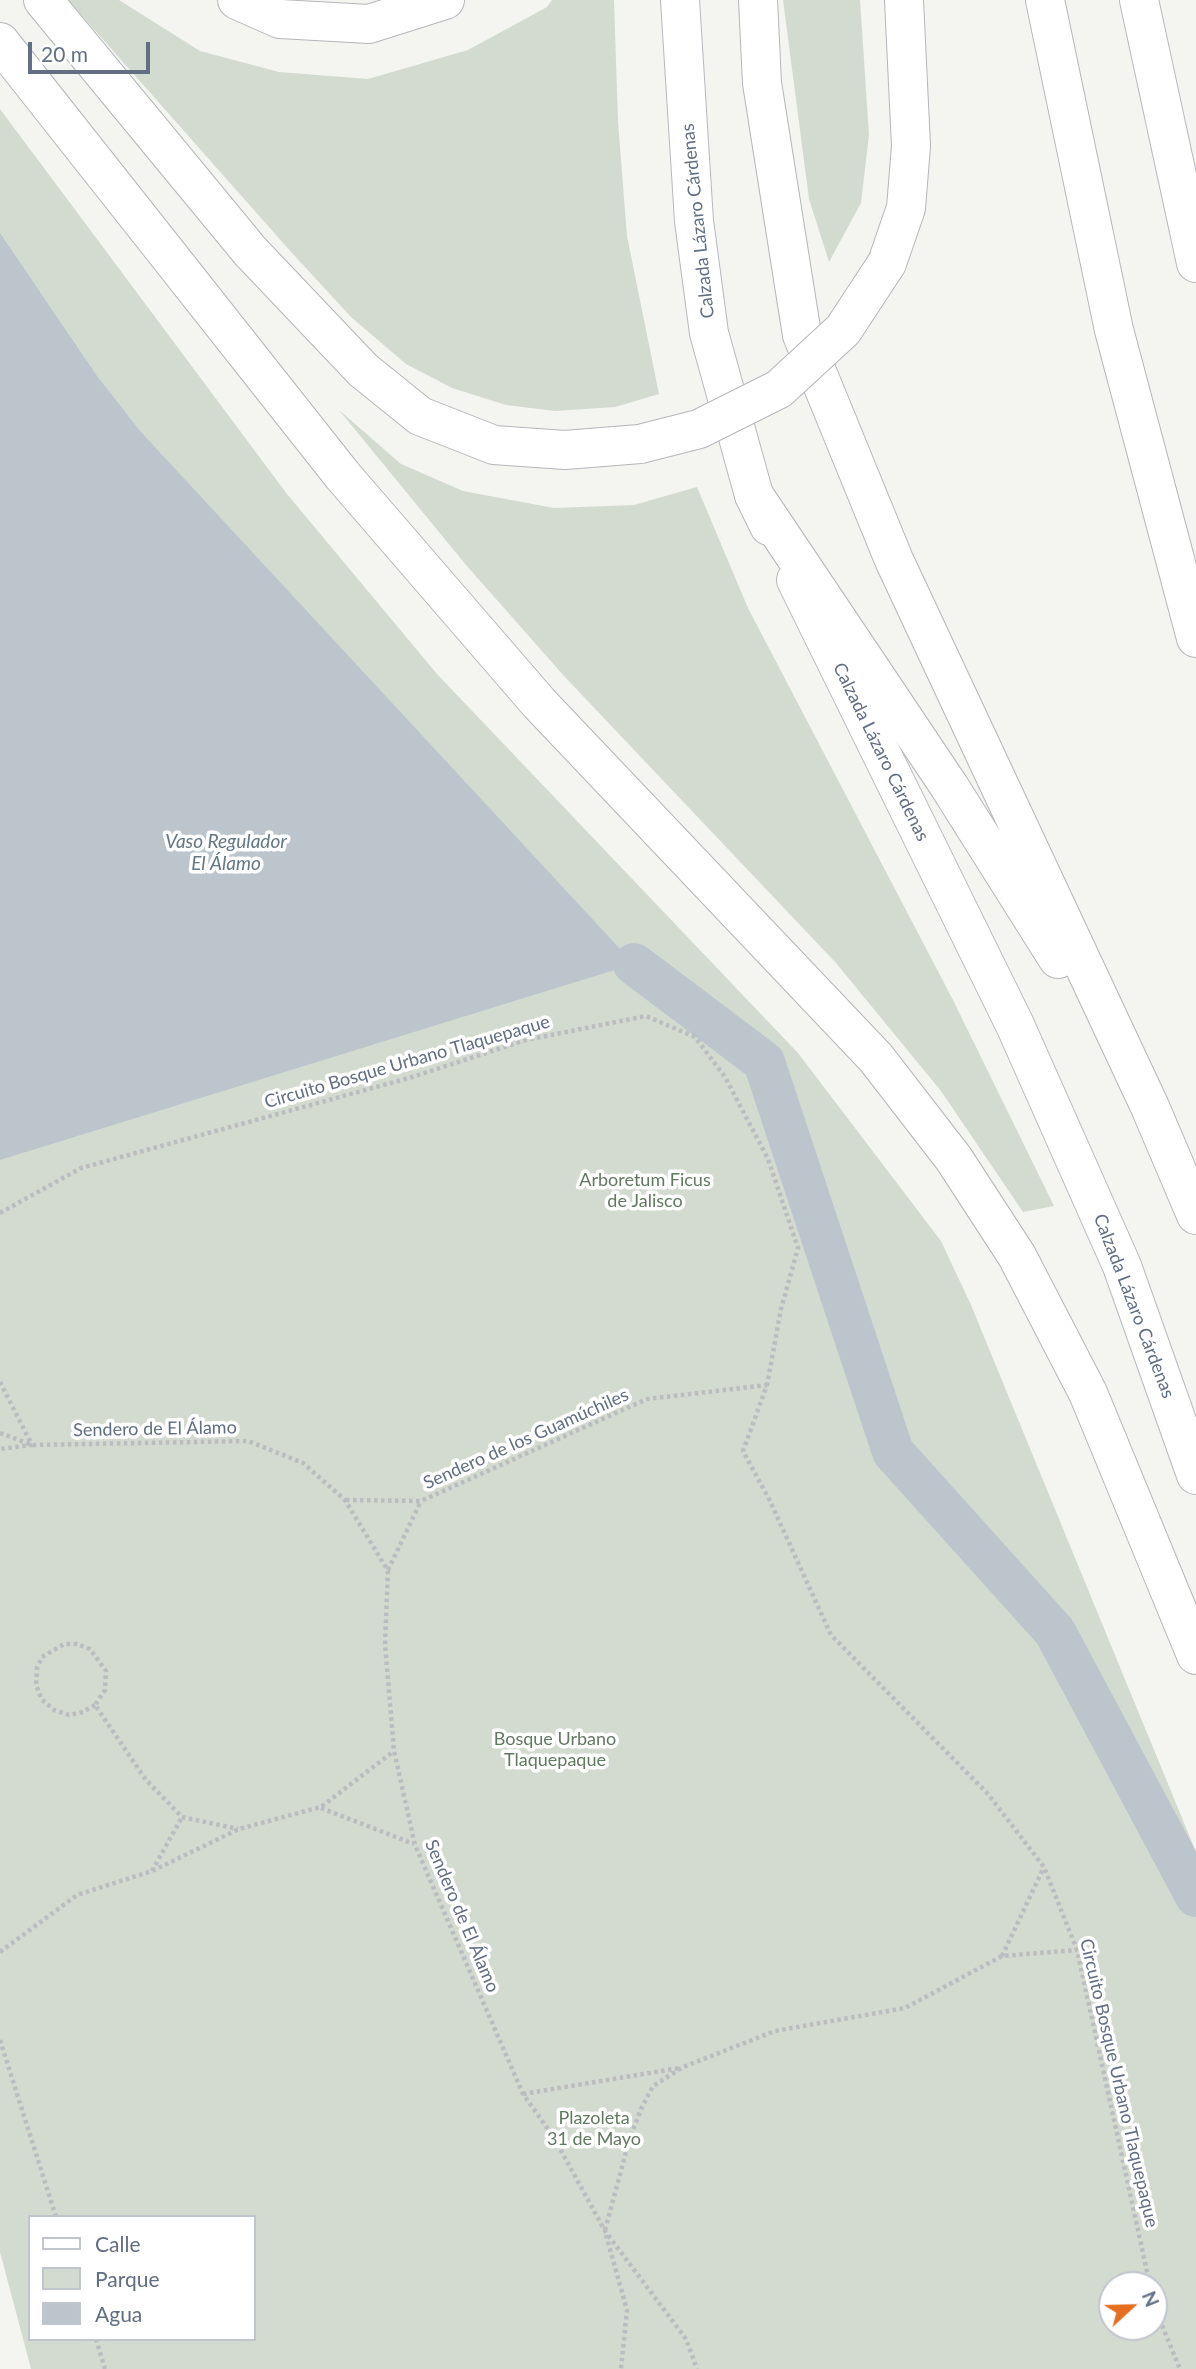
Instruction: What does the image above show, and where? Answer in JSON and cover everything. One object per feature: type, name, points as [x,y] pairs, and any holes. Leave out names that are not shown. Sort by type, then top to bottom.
[{"type":"main road","points":[[43,0],[250,251],[363,370],[420,416],[494,445],[565,450],[640,444],[699,429],[779,389],[843,330],[887,263],[905,208],[911,146],[904,0]]},
{"type":"main road","points":[[237,0],[280,19],[369,24],[445,0]]},
{"type":"main road","name":"Calzada Lázaro Cárdenas","points":[[680,0],[694,221],[709,333],[754,495],[1016,1025],[1122,1266],[1196,1475]]},
{"type":"main road","points":[[758,0],[762,83],[802,335],[894,560],[1150,1107],[1196,1215]]},
{"type":"main road","points":[[1045,0],[1114,330],[1196,638]]},
{"type":"main road","points":[[1139,0],[1196,263]]},
{"type":"main road","points":[[0,42],[343,476],[539,703],[876,1058],[954,1159],[1017,1256],[1088,1393],[1196,1655]]},
{"type":"main road","points":[[754,495],[949,786],[1150,1107]]},
{"type":"path","name":"Circuito Bosque Urbano Tlaquepaque","points":[[0,1213],[81,1168],[409,1077],[526,1040],[646,1016],[695,1037],[725,1077],[768,1159],[798,1248],[781,1309],[767,1385],[743,1451],[770,1501],[831,1634],[988,1794],[1044,1867],[1077,1950],[1147,2271]]},
{"type":"path","points":[[0,1382],[32,1445],[0,1449]]},
{"type":"path","name":"Sendero de los Guamúchiles","points":[[345,1500],[421,1501],[647,1399],[767,1385]]},
{"type":"path","name":"Sendero de El Álamo","points":[[0,1433],[32,1445],[248,1441],[303,1463],[345,1500],[388,1571],[385,1644],[394,1751],[415,1844],[523,2094],[552,2136],[605,2231],[686,2339],[698,2369]]},
{"type":"path","name":"Sendero de los Guamúchiles","points":[[388,1571],[421,1501]]},
{"type":"path","points":[[64,1644],[76,1644],[90,1649],[106,1671],[105,1690],[95,1705],[83,1712],[69,1715],[54,1710],[42,1700],[36,1685],[37,1668],[42,1657],[64,1644]]},
{"type":"path","points":[[95,1705],[146,1780],[181,1817],[239,1829]]},
{"type":"path","points":[[0,1952],[77,1895],[152,1871],[239,1829],[321,1807],[394,1751]]},
{"type":"path","points":[[321,1807],[415,1844]]},
{"type":"path","points":[[152,1871],[181,1817]]},
{"type":"path","points":[[1002,1956],[1044,1867]]},
{"type":"path","points":[[621,2369],[627,2310],[605,2231],[630,2137],[653,2086],[683,2067],[775,2031],[905,2008],[1002,1956],[1077,1950]]},
{"type":"path","points":[[0,2040],[55,2215]]},
{"type":"path","points":[[523,2094],[683,2067]]},
{"type":"path","points":[[1168,2340],[1180,2369]]},
{"type":"path","points":[[97,2341],[105,2369]]},
{"type":"green space","points":[[68,0],[119,0],[200,51],[279,72],[368,79],[468,50],[547,7],[552,0],[614,0],[618,122],[627,236],[659,394],[615,407],[555,411],[506,405],[452,388],[406,364],[351,317]]},
{"type":"green space","points":[[783,0],[860,0],[869,135],[861,203],[829,262],[809,199]]},
{"type":"green space","name":"Bosque Urbano Tlaquepaque","points":[[0,109],[287,494],[437,674],[798,1053],[941,1241],[971,1305],[1196,1852],[1196,2369],[31,2369],[0,2252]]},
{"type":"green space","points":[[339,410],[401,464],[463,491],[554,508],[634,505],[697,487],[748,608],[953,1000],[1054,1206],[1023,1212],[941,1091],[836,963],[564,676],[466,565]]},
{"type":"water","name":"Vaso Regulador El Álamo","points":[[0,233],[97,376],[140,431],[634,964],[0,1160]]},
{"type":"waterway","points":[[634,964],[764,1062],[893,1452],[1055,1632],[1196,1896]]},
{"type":"park label","name":"Arboretum Ficus de Jalisco","points":[[645,1190]]},
{"type":"park label","name":"Plazoleta 31 de Mayo","points":[[594,2128]]}]
